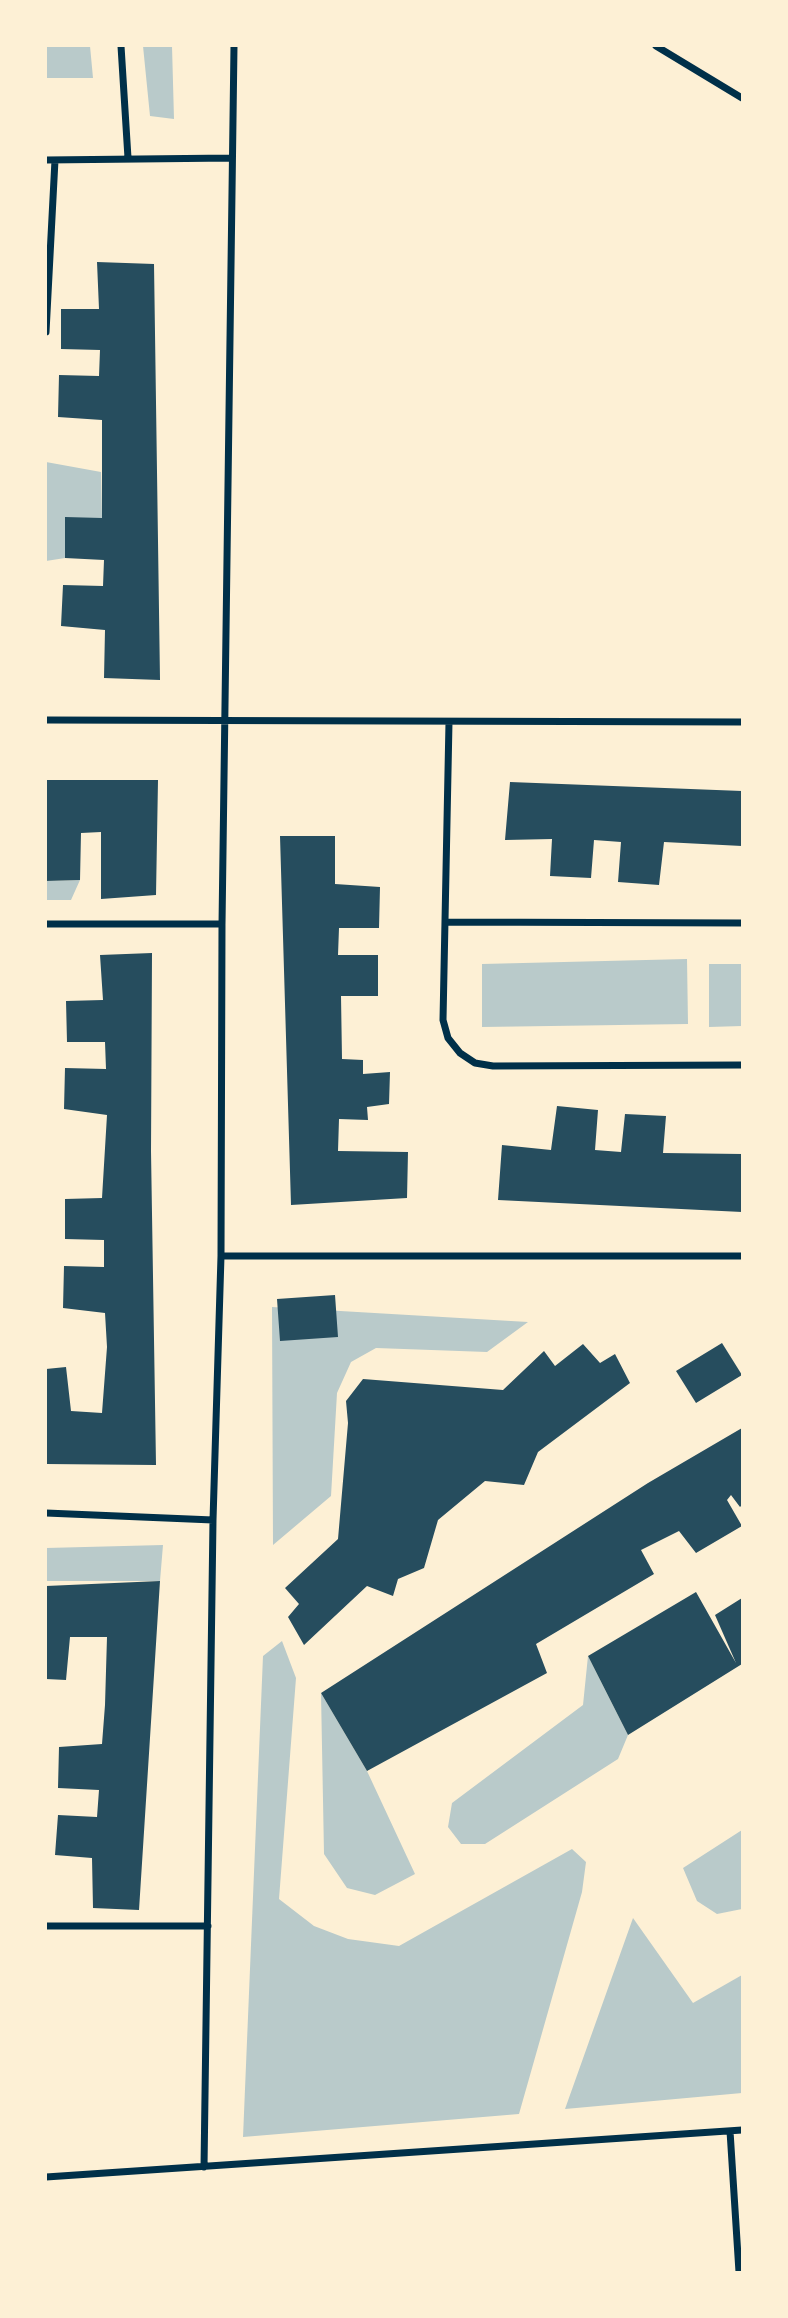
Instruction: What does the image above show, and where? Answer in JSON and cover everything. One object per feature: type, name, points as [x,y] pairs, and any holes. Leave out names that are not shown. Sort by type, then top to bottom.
[{"type":"street","points":[[121,46],[128,158]]},
{"type":"street","points":[[204,2167],[213,1520],[221,1256],[224,720],[234,46]]},
{"type":"street","points":[[656,46],[743,98]]},
{"type":"street","points":[[46,160],[232,158]]},
{"type":"street","points":[[46,332],[55,160]]},
{"type":"street","points":[[46,720],[743,722]]},
{"type":"street","points":[[449,722],[443,1020],[448,1038],[460,1053],[475,1063],[493,1066],[743,1065]]},
{"type":"street","points":[[446,922],[743,923]]},
{"type":"street","points":[[46,924],[222,924]]},
{"type":"street","points":[[221,1256],[743,1256]]},
{"type":"street","points":[[46,1513],[213,1520]]},
{"type":"street","points":[[46,1926],[208,1926]]},
{"type":"street","points":[[46,2178],[743,2130]]},
{"type":"street","points":[[730,2131],[739,2273]]},
{"type":"shaded area","points":[[46,46],[90,46],[93,78],[46,78]]},
{"type":"shaded area","points":[[143,46],[172,46],[174,119],[150,116]]},
{"type":"shaded area","points":[[46,462],[101,472],[102,518],[65,518],[65,558],[46,561]]},
{"type":"shaded area","points":[[80,880],[71,900],[46,900],[46,881]]},
{"type":"shaded area","points":[[687,959],[688,1024],[482,1027],[482,964]]},
{"type":"shaded area","points":[[709,964],[742,964],[742,1026],[709,1027]]},
{"type":"shaded area","points":[[272,1307],[528,1322],[487,1352],[376,1348],[351,1362],[337,1393],[331,1496],[273,1545]]},
{"type":"shaded area","points":[[163,1545],[160,1581],[46,1581],[46,1548]]},
{"type":"shaded area","points":[[282,1641],[296,1678],[279,1899],[314,1926],[348,1939],[399,1946],[572,1849],[586,1862],[582,1892],[519,2114],[243,2137],[263,1656]]},
{"type":"shaded area","points":[[588,1656],[628,1735],[618,1759],[485,1844],[461,1844],[448,1827],[452,1803],[583,1705]]},
{"type":"shaded area","points":[[321,1693],[367,1771],[415,1874],[375,1895],[347,1888],[324,1854]]},
{"type":"shaded area","points":[[742,1830],[742,1909],[717,1914],[697,1901],[683,1868]]},
{"type":"shaded area","points":[[633,1918],[693,2003],[742,1975],[742,2093],[565,2109]]},
{"type":"building","points":[[97,262],[154,264],[160,680],[104,678],[105,630],[61,626],[63,585],[103,586],[104,560],[65,558],[65,517],[102,518],[102,420],[58,417],[59,375],[99,376],[100,350],[61,349],[61,309],[99,309]]},
{"type":"building","points":[[46,780],[158,780],[156,895],[101,899],[101,832],[81,833],[80,880],[46,881]]},
{"type":"building","points":[[510,782],[742,791],[742,846],[664,842],[659,885],[618,882],[621,842],[594,840],[591,878],[550,876],[552,839],[505,840]]},
{"type":"building","points":[[280,836],[335,836],[335,884],[380,887],[379,928],[339,928],[338,955],[378,955],[378,996],[341,996],[342,1059],[363,1060],[363,1074],[390,1072],[389,1104],[367,1107],[368,1120],[339,1119],[338,1151],[408,1152],[407,1198],[291,1205]]},
{"type":"building","points":[[152,953],[151,1151],[156,1465],[46,1464],[46,1369],[66,1367],[71,1411],[102,1413],[107,1347],[105,1313],[63,1308],[64,1266],[104,1267],[104,1240],[65,1239],[65,1199],[102,1198],[107,1115],[64,1109],[65,1068],[106,1069],[105,1042],[67,1042],[66,1001],[103,1000],[100,955]]},
{"type":"building","points":[[557,1106],[598,1110],[595,1150],[621,1152],[625,1114],[666,1116],[663,1153],[742,1154],[742,1212],[498,1200],[502,1145],[551,1150]]},
{"type":"building","points":[[335,1295],[338,1337],[280,1341],[277,1299]]},
{"type":"building","points":[[722,1343],[742,1375],[696,1403],[676,1371]]},
{"type":"building","points":[[583,1344],[600,1363],[615,1354],[630,1383],[538,1452],[524,1485],[485,1481],[438,1520],[424,1568],[398,1579],[393,1596],[367,1586],[304,1645],[288,1617],[299,1604],[285,1588],[338,1539],[348,1423],[346,1401],[363,1379],[503,1390],[544,1351],[555,1366]]},
{"type":"building","points":[[742,1428],[742,1505],[740,1507],[731,1495],[727,1500],[742,1526],[696,1553],[679,1531],[641,1550],[654,1574],[536,1644],[547,1673],[367,1771],[321,1693],[648,1483]]},
{"type":"building","points":[[160,1581],[139,1910],[93,1908],[92,1858],[55,1855],[58,1815],[97,1817],[99,1790],[58,1788],[59,1747],[102,1744],[107,1637],[70,1637],[66,1680],[46,1679],[46,1586]]},
{"type":"building","points":[[696,1592],[736,1663],[715,1615],[742,1598],[742,1664],[628,1735],[588,1656]]}]
